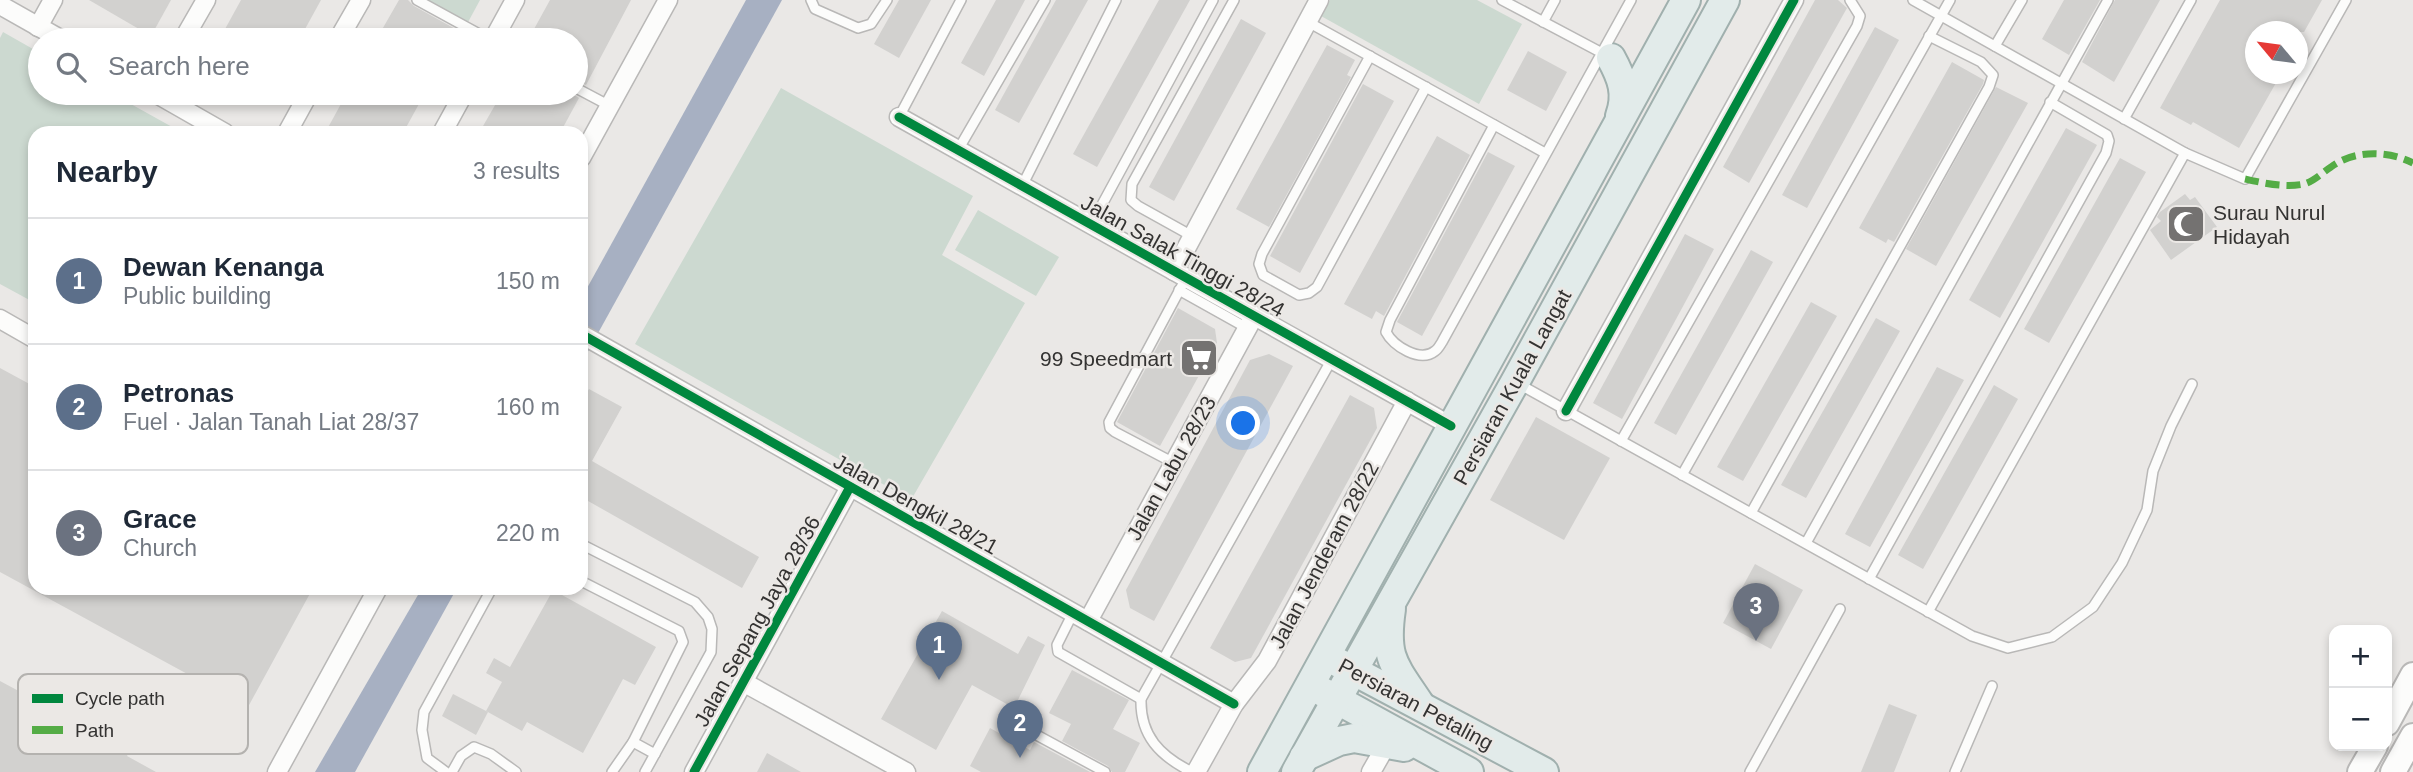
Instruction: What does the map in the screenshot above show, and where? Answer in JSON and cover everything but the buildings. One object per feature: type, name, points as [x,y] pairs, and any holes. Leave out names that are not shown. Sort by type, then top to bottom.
[{"type":"main road","points":[[1617,125],[1625,103],[1623,86],[1636,72],[1635,59],[1655,51],[1666,37],[1686,0]]},
{"type":"main road","name":"Persiaran Kuala Langat","points":[[1300,765],[1515,382],[1636,72],[1725,0]]},
{"type":"main road","name":"Persiaran Kuala Langat","points":[[1262,772],[1617,125],[1636,72]]},
{"type":"main road","points":[[1392,599],[1388,646],[1399,672],[1421,705]]},
{"type":"main road","name":"Persiaran Petaling","points":[[1325,656],[1544,772]]},
{"type":"main road","name":"Persiaran Petaling","points":[[1309,685],[1469,772]]},
{"type":"main road","points":[[1300,765],[1346,738],[1434,753]]},
{"type":"street","points":[[0,5],[38,27],[53,0]]},
{"type":"street","points":[[190,28],[206,0]]},
{"type":"street","points":[[345,28],[360,0]]},
{"type":"street","points":[[499,28],[515,0]]},
{"type":"street","points":[[588,145],[668,0]]},
{"type":"street","points":[[1180,279],[1192,236],[1319,0]]},
{"type":"street","points":[[1566,411],[1794,0]]},
{"type":"street","points":[[176,105],[213,126]]},
{"type":"street","points":[[291,126],[302,105]]},
{"type":"street","points":[[446,126],[457,105]]},
{"type":"street","name":"Jalan Salak Tinggi 28/24","points":[[899,117],[1091,225],[1251,322],[1332,359],[1451,426]]},
{"type":"street","points":[[0,319],[28,335]]},
{"type":"street","name":"Jalan Labu 28/23","points":[[1081,617],[1174,463],[1251,322]]},
{"type":"street","name":"Jalan Dengkil 28/21","points":[[588,338],[1234,704]]},
{"type":"street","name":"Jalan Jenderam 28/22","points":[[1194,772],[1234,704],[1267,661],[1407,401]]},
{"type":"street","name":"Jalan Sepang Jaya 28/36","points":[[694,772],[850,487]]},
{"type":"street","points":[[277,772],[374,595]]},
{"type":"street","points":[[2392,714],[2413,675]]},
{"type":"street","points":[[743,682],[906,772]]},
{"type":"street","points":[[2393,772],[2413,736]]},
{"type":"street","points":[[1371,772],[1387,744]]},
{"type":"street","points":[[2360,772],[2372,751]]},
{"type":"lane","points":[[416,0],[469,28]]},
{"type":"lane","points":[[811,0],[815,9],[859,29],[871,24],[887,0]]},
{"type":"lane","points":[[899,117],[961,0]]},
{"type":"lane","points":[[958,150],[1045,0]]},
{"type":"lane","points":[[1022,186],[1116,0]]},
{"type":"lane","points":[[1091,225],[1213,0]]},
{"type":"lane","points":[[1192,236],[1131,200],[1132,184],[1233,0]]},
{"type":"lane","points":[[1503,0],[1636,72]]},
{"type":"lane","points":[[1543,22],[1555,0]]},
{"type":"lane","points":[[1631,0],[1636,72]]},
{"type":"lane","points":[[1621,441],[1857,26],[1860,16],[1850,0]]},
{"type":"lane","points":[[1913,0],[2185,153],[2245,179],[2346,0]]},
{"type":"lane","points":[[1682,475],[1950,0]]},
{"type":"lane","points":[[1995,47],[2022,0]]},
{"type":"lane","points":[[1805,543],[2108,0]]},
{"type":"lane","points":[[2124,119],[2191,0]]},
{"type":"lane","points":[[1308,22],[1545,153]]},
{"type":"lane","points":[[1751,513],[1989,87],[1993,75],[1981,62],[1930,36]]},
{"type":"lane","points":[[1370,56],[1280,220],[1259,264],[1263,275],[1299,295],[1309,293],[1317,287],[1426,87]]},
{"type":"lane","points":[[1494,125],[1390,320],[1386,332],[1391,342],[1409,352],[1423,356],[1434,352],[1442,342],[1545,153],[1636,72]]},
{"type":"lane","points":[[588,94],[610,106]]},
{"type":"lane","points":[[1869,579],[2106,153],[2109,141],[2107,135],[2050,102]]},
{"type":"lane","points":[[1928,612],[2185,153]]},
{"type":"lane","points":[[1174,463],[1115,432],[1110,428],[1109,422],[1180,279]]},
{"type":"lane","points":[[1194,772],[1170,761],[1147,733],[1140,718],[1141,698],[1332,359]]},
{"type":"lane","points":[[1515,382],[1972,636],[2008,648],[2052,637],[2093,607],[2122,563],[2147,510],[2153,471],[2192,384]]},
{"type":"lane","points":[[588,548],[695,602],[708,617],[712,629],[711,652],[645,772]]},
{"type":"lane","points":[[588,585],[679,631],[683,642],[633,742],[612,772]]},
{"type":"lane","points":[[446,772],[427,758],[422,730],[424,712],[488,595]]},
{"type":"lane","points":[[1750,772],[1840,608]]},
{"type":"lane","points":[[1081,617],[1057,645],[1058,652],[1141,698]]},
{"type":"lane","points":[[1955,772],[1992,686]]},
{"type":"lane","points":[[1020,726],[1105,772]]},
{"type":"lane","points":[[633,742],[655,754]]},
{"type":"lane","points":[[452,772],[461,756],[474,747],[491,754],[516,772]]},
{"type":"shaded area","points":[[423,0],[480,0],[467,24]]},
{"type":"shaded area","points":[[1330,0],[1477,0],[1522,24],[1479,104],[1321,16]]},
{"type":"shaded area","points":[[3,32],[28,46],[28,105],[133,105],[170,126],[28,126],[28,299],[0,284],[0,38]]},
{"type":"shaded area","points":[[781,88],[973,196],[942,255],[1025,303],[911,500],[635,344]]},
{"type":"shaded area","points":[[978,210],[1059,257],[1036,296],[955,250]]},
{"type":"water","points":[[746,0],[782,0],[588,351],[588,286]]},
{"type":"water","points":[[418,595],[453,595],[355,772],[315,772]]},
{"type":"marked path","points":[[2245,179],[2282,185],[2304,184],[2340,161],[2360,155],[2382,154],[2413,163]]},
{"type":"cycle path","points":[[1566,411],[1794,0]]},
{"type":"cycle path","points":[[899,117],[1451,426]]},
{"type":"cycle path","points":[[588,338],[1234,704]]},
{"type":"cycle path","points":[[694,772],[850,487]]},
{"type":"place","name":"Surau Nurul Hidayah","points":[[2186,224]]},
{"type":"place","name":"99 Speedmart","points":[[1199,358]]},
{"type":"place","name":"Grace","points":[[1756,641]]},
{"type":"place","name":"Dewan Kenanga","points":[[939,680]]},
{"type":"place","name":"Petronas","points":[[1020,758]]}]
